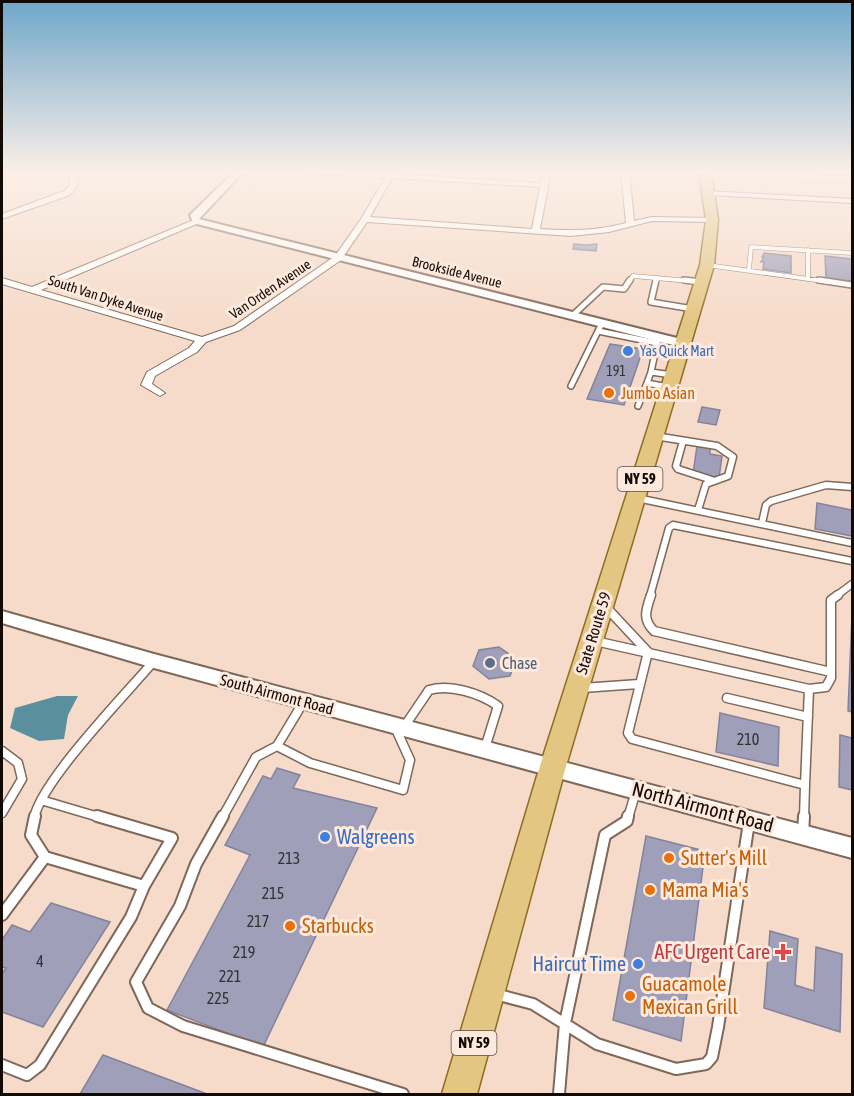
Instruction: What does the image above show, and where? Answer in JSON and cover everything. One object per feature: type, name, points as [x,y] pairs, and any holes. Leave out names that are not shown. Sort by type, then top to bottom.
[{"type":"main road","name":"State Route 59","points":[[459,1095],[553,766],[681,343],[707,265],[712,222]]},
{"type":"street","points":[[35,289],[187,222]]},
{"type":"street","name":"Brookside Avenue","points":[[206,222],[338,258],[572,316],[600,327],[681,343]]},
{"type":"street","name":"Van Orden Avenue","points":[[160,393],[146,385],[148,378],[193,350],[202,340],[237,328],[338,258],[363,222]]},
{"type":"street","points":[[410,222],[591,233],[643,222]]},
{"type":"street","points":[[536,231],[538,222]]},
{"type":"street","name":"South Van Dyke Avenue","points":[[2,281],[134,318],[165,332],[202,340]]},
{"type":"street","name":"South Airmont Road","points":[[2,617],[154,661],[553,766]]},
{"type":"street","name":"North Airmont Road","points":[[553,766],[852,848]]},
{"type":"lane","points":[[749,270],[751,247],[852,253]]},
{"type":"lane","points":[[807,250],[808,278]]},
{"type":"lane","points":[[707,265],[852,285]]},
{"type":"lane","points":[[572,316],[603,287],[624,289],[633,276],[701,282]]},
{"type":"lane","points":[[657,278],[651,302],[693,309]]},
{"type":"lane","points":[[571,386],[600,327]]},
{"type":"lane","points":[[638,406],[651,372],[658,340]]},
{"type":"lane","points":[[651,372],[670,381]]},
{"type":"lane","points":[[647,383],[670,381]]},
{"type":"lane","points":[[653,436],[717,446],[733,457],[728,476],[712,480],[678,469],[676,466],[683,441]]},
{"type":"lane","points":[[698,510],[704,490],[712,480]]},
{"type":"lane","points":[[762,523],[766,505],[771,501],[826,485],[852,487]]},
{"type":"lane","points":[[635,498],[852,543]]},
{"type":"lane","points":[[831,672],[654,630],[647,624],[645,615],[669,528],[673,525],[852,561]]},
{"type":"lane","points":[[591,641],[809,689],[826,687],[831,672],[831,600],[852,584]]},
{"type":"lane","points":[[603,603],[648,652]]},
{"type":"lane","points":[[648,652],[628,733],[632,739],[805,786]]},
{"type":"lane","points":[[144,886],[45,857],[31,835],[41,800],[58,773],[154,661]]},
{"type":"lane","points":[[577,689],[610,684],[639,684]]},
{"type":"lane","points":[[277,746],[310,763],[403,790],[410,760],[399,726],[429,690],[441,686],[494,702],[499,709],[484,748]]},
{"type":"lane","points":[[803,834],[809,689]]},
{"type":"lane","points":[[727,698],[808,717]]},
{"type":"lane","points":[[304,701],[277,746],[256,757],[196,864],[180,906],[136,982],[148,1008],[183,1026],[403,1095]]},
{"type":"lane","points":[[2,751],[18,764],[22,779],[2,813]]},
{"type":"lane","points":[[559,1095],[565,1023],[605,835],[627,821],[637,789]]},
{"type":"lane","points":[[2,1065],[27,1075],[40,1065],[131,917],[144,886],[172,838],[41,800]]},
{"type":"lane","points":[[488,992],[532,1004],[597,1044],[676,1069],[706,1064],[712,1058],[749,820]]},
{"type":"lane","points":[[2,915],[45,857]]},
{"type":"water","points":[[57,696],[78,696],[68,715],[64,739],[39,741],[10,728],[15,708]]},
{"type":"building","points":[[574,244],[597,244],[596,251],[573,249]]},
{"type":"building","points":[[764,253],[791,256],[791,273],[763,269],[764,262],[761,262]]},
{"type":"building","points":[[825,256],[852,259],[852,281],[826,278]]},
{"type":"building","points":[[610,344],[643,349],[624,405],[587,399]]},
{"type":"building","points":[[702,407],[720,410],[716,425],[698,422]]},
{"type":"building","points":[[697,446],[710,448],[710,454],[722,456],[719,478],[693,474]]},
{"type":"building","points":[[817,503],[852,510],[852,536],[815,529]]},
{"type":"building","points":[[852,615],[852,712],[848,711]]},
{"type":"building","points":[[499,647],[516,659],[510,676],[489,679],[473,666],[479,650]]},
{"type":"building","points":[[720,713],[779,727],[778,766],[716,752]]},
{"type":"building","points":[[840,735],[852,738],[852,790],[839,787]]},
{"type":"building","points":[[277,768],[300,775],[293,788],[377,808],[263,1047],[167,1010],[250,855],[225,845],[263,776],[271,779]]},
{"type":"building","points":[[646,836],[705,851],[681,1041],[613,1020]]},
{"type":"building","points":[[51,903],[110,922],[43,1027],[2,1012],[2,974],[6,968],[2,967],[2,940],[12,925],[30,932]]},
{"type":"building","points":[[770,931],[798,939],[795,985],[814,991],[816,947],[842,954],[840,1032],[764,1008]]},
{"type":"building","points":[[103,1055],[207,1094],[80,1094]]},
{"type":"place","name":"Yas Quick Mart","points":[[628,351]]},
{"type":"place","name":"Jumbo Asian","points":[[609,393]]},
{"type":"place","name":"Chase","points":[[490,663]]},
{"type":"place","name":"Walgreens","points":[[325,837]]},
{"type":"place","name":"Sutter's Mill","points":[[669,858]]},
{"type":"place","name":"Mama Mia's","points":[[650,890]]},
{"type":"place","name":"Starbucks","points":[[290,926]]},
{"type":"place","name":"AFC Urgent Care","points":[[783,952]]},
{"type":"place","name":"Haircut Time","points":[[638,964]]},
{"type":"place","name":"Guacamole Mexican Grill","points":[[630,996]]}]
